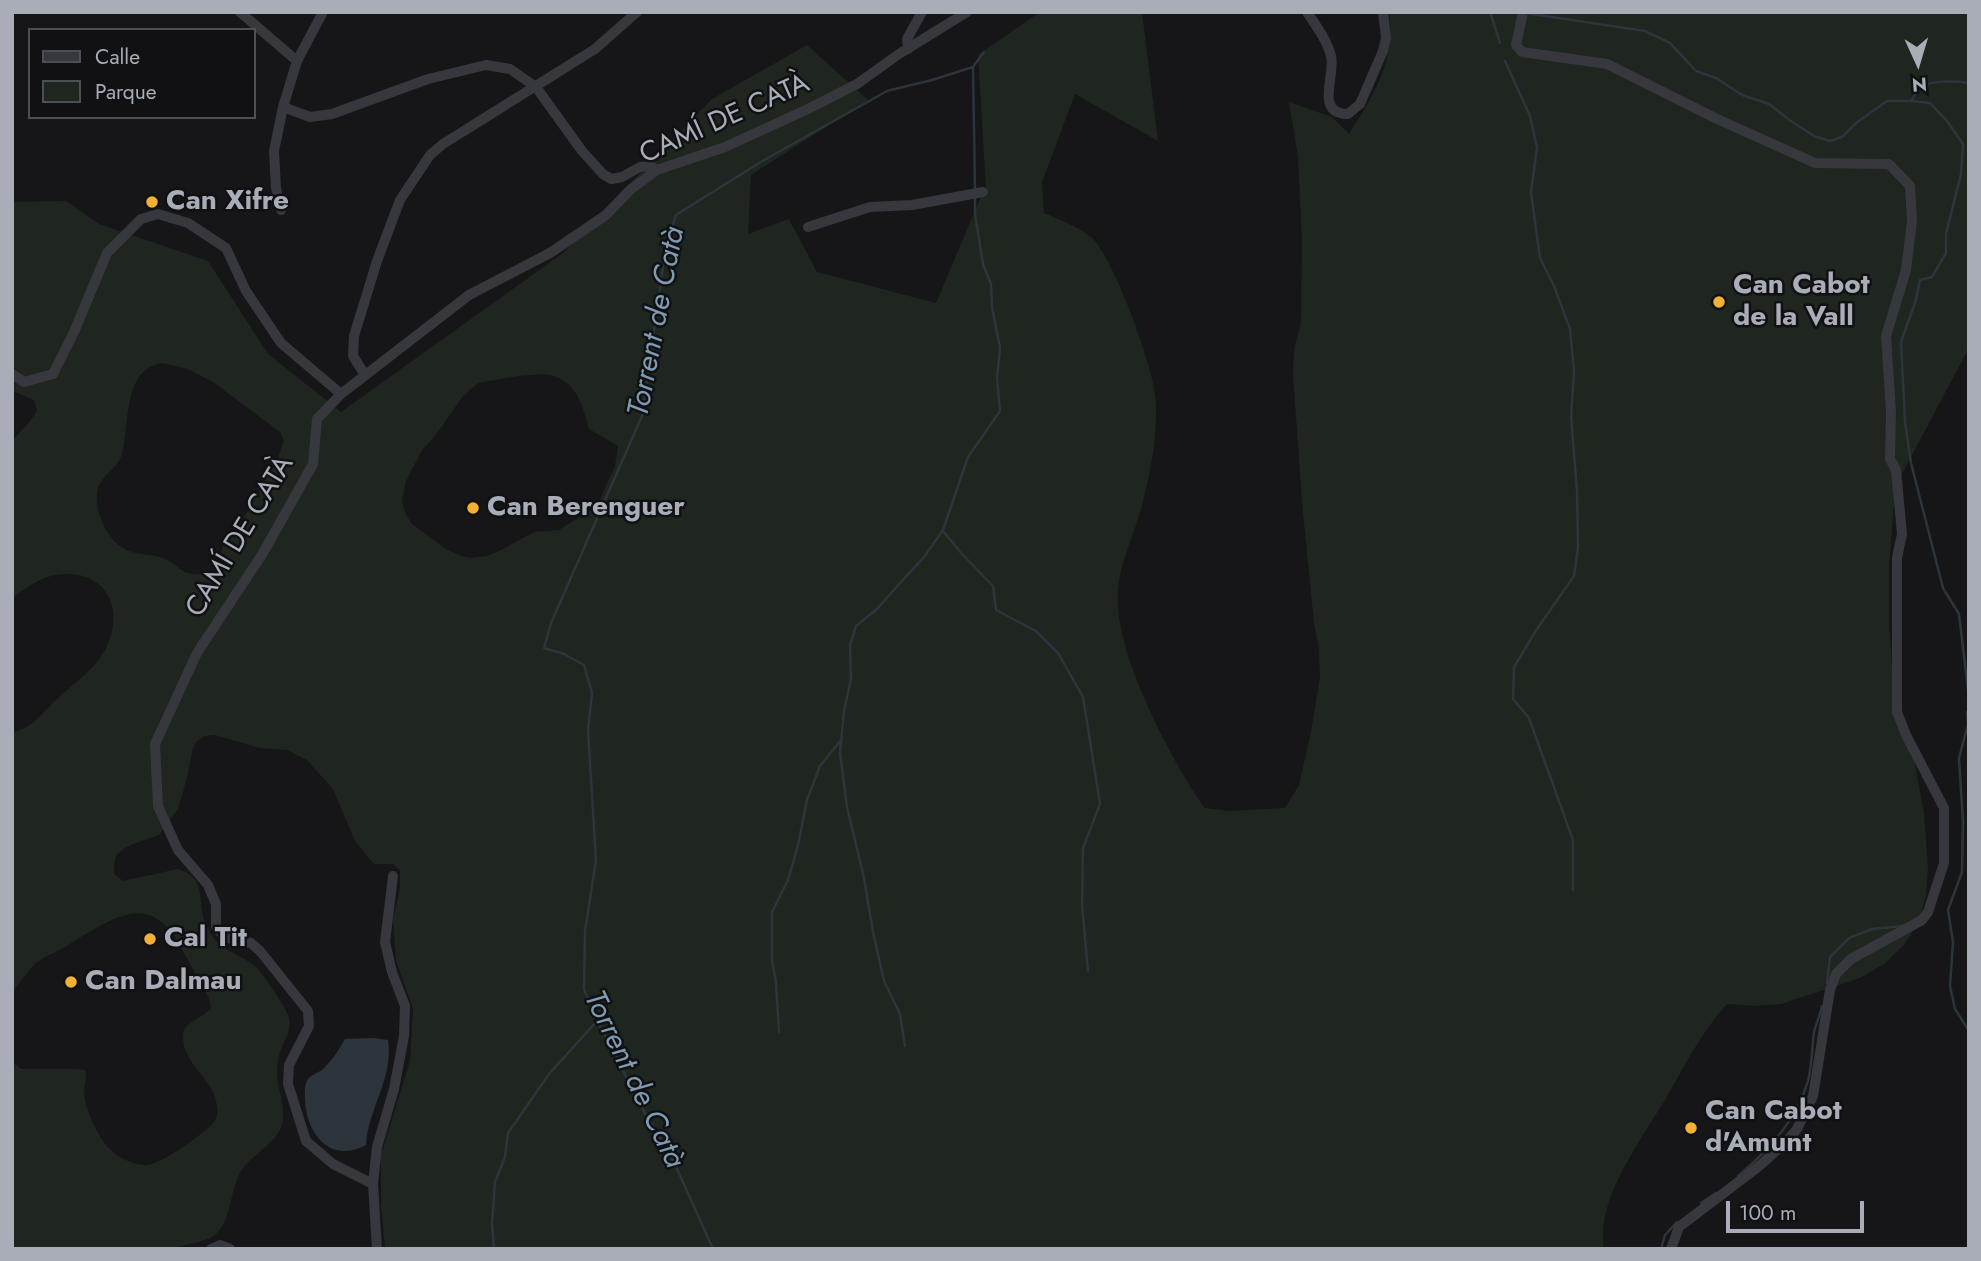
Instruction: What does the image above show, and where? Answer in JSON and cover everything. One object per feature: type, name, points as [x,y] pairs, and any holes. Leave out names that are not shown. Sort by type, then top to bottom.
[{"type":"street","points":[[240,12],[298,61]]},
{"type":"street","points":[[281,210],[276,188],[274,151],[283,107],[298,61],[323,12]]},
{"type":"street","points":[[365,375],[352,356],[354,336],[377,261],[400,201],[430,155],[443,144],[595,49],[637,12]]},
{"type":"street","points":[[908,49],[907,39],[922,12]]},
{"type":"street","name":"CAMÍ DE CATÀ","points":[[373,1184],[333,1164],[306,1141],[288,1084],[289,1065],[309,1026],[308,1011],[260,951],[251,943],[224,937],[216,927],[216,904],[208,885],[178,850],[158,806],[155,744],[197,653],[263,554],[313,464],[317,419],[341,394],[469,295],[550,253],[606,215],[631,189],[657,170],[725,146],[808,110],[857,84],[967,12]]},
{"type":"street","points":[[1307,12],[1327,44],[1332,60],[1329,102],[1333,109],[1341,114],[1348,114],[1360,104],[1383,51],[1383,12]]},
{"type":"street","points":[[1522,17],[1516,45],[1522,52],[1607,64],[1815,163],[1889,164],[1910,186],[1912,221],[1906,270],[1886,336],[1891,412],[1890,460],[1896,470],[1902,534],[1897,558],[1898,712],[1906,735],[1944,808],[1944,863],[1928,912],[1922,920],[1851,959],[1836,974],[1830,990],[1813,1096],[1797,1129],[1758,1167],[1679,1227],[1671,1249]]},
{"type":"street","points":[[283,107],[310,117],[332,114],[428,79],[486,65],[510,69],[536,87],[582,151],[603,174],[611,178],[622,177],[640,167],[650,166],[657,170]]},
{"type":"street","points":[[808,227],[870,207],[912,205],[983,192]]},
{"type":"street","points":[[12,374],[24,382],[53,374],[107,253],[141,219],[158,214],[188,223],[226,248],[246,291],[281,343],[341,394]]},
{"type":"street","points":[[377,1249],[373,1184],[377,1147],[394,1089],[404,1036],[405,1006],[392,972],[385,942],[393,876]]},
{"type":"street","points":[[211,1249],[220,1245],[230,1249]]},
{"type":"green space","points":[[1040,12],[1142,12],[1158,141],[1075,94],[1042,182],[1044,213],[1086,233],[1100,248],[1130,310],[1146,358],[1155,393],[1155,439],[1144,498],[1120,575],[1118,605],[1121,628],[1150,711],[1178,765],[1205,808],[1230,811],[1285,808],[1299,785],[1320,677],[1303,513],[1293,376],[1294,349],[1301,322],[1302,239],[1298,157],[1289,102],[1332,117],[1349,134],[1375,90],[1386,62],[1389,12],[1969,12],[1969,348],[1895,487],[1889,569],[1893,679],[1914,759],[1924,813],[1928,868],[1926,895],[1919,922],[1904,945],[1884,964],[1860,978],[1781,1004],[1727,1004],[1709,1026],[1622,1171],[1605,1217],[1603,1249],[385,1249],[381,1206],[381,1155],[410,1061],[413,1008],[396,961],[393,920],[400,888],[400,870],[393,864],[374,864],[355,841],[333,789],[307,760],[287,750],[260,748],[215,735],[205,736],[197,741],[193,748],[178,809],[159,835],[133,844],[116,856],[114,874],[123,881],[178,869],[187,873],[197,883],[205,922],[212,936],[221,945],[255,966],[273,989],[286,1010],[289,1021],[277,1069],[283,1112],[281,1127],[273,1140],[243,1168],[222,1226],[208,1239],[174,1249],[12,1249],[12,1062],[21,1069],[85,1070],[84,1097],[103,1141],[115,1154],[137,1164],[150,1165],[180,1149],[214,1122],[217,1111],[215,1097],[188,1056],[183,1036],[189,1024],[211,1008],[209,998],[175,937],[154,917],[135,913],[104,924],[36,963],[12,993],[12,732],[25,728],[36,720],[97,662],[107,646],[114,616],[106,592],[97,583],[72,574],[43,579],[12,598],[12,441],[37,410],[34,400],[12,391],[12,202],[66,201],[99,224],[208,261],[268,354],[341,412],[563,253],[712,99],[807,45],[868,100],[751,175],[748,234],[789,219],[817,272],[936,303],[986,189],[978,55]],"holes":[[[162,363],[188,369],[213,382],[280,432],[284,441],[278,458],[243,519],[223,546],[214,575],[188,573],[165,559],[129,551],[109,534],[98,509],[98,487],[122,454],[134,387],[149,367]],[[544,374],[555,376],[570,386],[580,401],[589,429],[618,446],[615,466],[597,506],[559,530],[534,532],[487,556],[471,558],[446,549],[412,524],[404,510],[402,500],[406,481],[422,450],[463,396],[478,383]]]},
{"type":"shaded area","points":[[345,1039],[388,1040],[389,1054],[366,1145],[342,1151],[332,1148],[323,1143],[310,1125],[305,1101],[307,1081],[329,1063]]},
{"type":"waterway","points":[[1490,12],[1500,43]]},
{"type":"waterway","points":[[1525,13],[1645,31],[1670,43],[1696,71],[1716,78],[1742,95],[1769,104],[1814,136],[1830,141],[1842,137],[1856,123],[1887,101],[1911,101],[1920,88],[1932,83],[1969,83]]},
{"type":"waterway","name":"Torrent de Catà","points":[[713,1249],[673,1160],[633,1093],[584,989],[585,931],[596,860],[588,731],[592,693],[584,665],[564,654],[544,648],[551,623],[642,416],[666,246],[676,215],[759,163],[887,91],[973,67],[984,52]]},
{"type":"waterway","points":[[1505,61],[1530,116],[1537,148],[1531,192],[1540,258],[1570,329],[1574,371],[1571,416],[1578,548],[1574,576],[1514,667],[1513,699],[1529,718],[1573,840],[1573,890]]},
{"type":"waterway","points":[[973,67],[975,190]]},
{"type":"waterway","points":[[1911,101],[1930,103],[1963,144],[1961,174],[1946,234],[1946,253],[1932,277],[1920,280],[1901,342],[1905,422],[1911,463],[1943,588],[1959,614],[1969,698]]},
{"type":"waterway","points":[[905,1046],[900,1014],[884,981],[873,932],[864,878],[847,807],[840,753],[844,711],[851,679],[850,645],[856,626],[877,609],[924,557],[943,530],[968,457],[1000,411],[997,378],[1000,348],[992,307],[991,284],[983,264],[975,197]]},
{"type":"waterway","points":[[943,531],[993,586],[996,610],[1036,631],[1058,653],[1083,697],[1100,804],[1083,848],[1082,905],[1088,971]]},
{"type":"waterway","points":[[1967,712],[1968,724],[1959,758],[1963,822],[1962,872],[1948,910],[1953,942],[1950,986],[1955,1009],[1969,1031]]},
{"type":"waterway","points":[[779,1032],[772,960],[772,912],[788,880],[807,800],[820,766],[841,740]]},
{"type":"waterway","points":[[1827,983],[1830,957],[1849,938],[1872,929],[1903,926]]},
{"type":"waterway","points":[[1738,1176],[1780,1134],[1803,1096],[1808,1081],[1814,1032],[1822,1006]]},
{"type":"waterway","points":[[494,1249],[492,1223],[495,1182],[505,1157],[508,1133],[549,1074],[597,1021]]},
{"type":"waterway","points":[[1701,1203],[1716,1193]]},
{"type":"waterway","points":[[1661,1249],[1665,1235],[1677,1222]]},
{"type":"place","name":"Can Xifre","points":[[152,202]]},
{"type":"place","name":"Can Cabot de la Vall","points":[[1719,302]]},
{"type":"place","name":"Can Berenguer","points":[[473,508]]},
{"type":"place","name":"Cal Tit","points":[[150,939]]},
{"type":"place","name":"Can Dalmau","points":[[71,982]]},
{"type":"place","name":"Can Cabot d'Amunt","points":[[1691,1128]]}]
